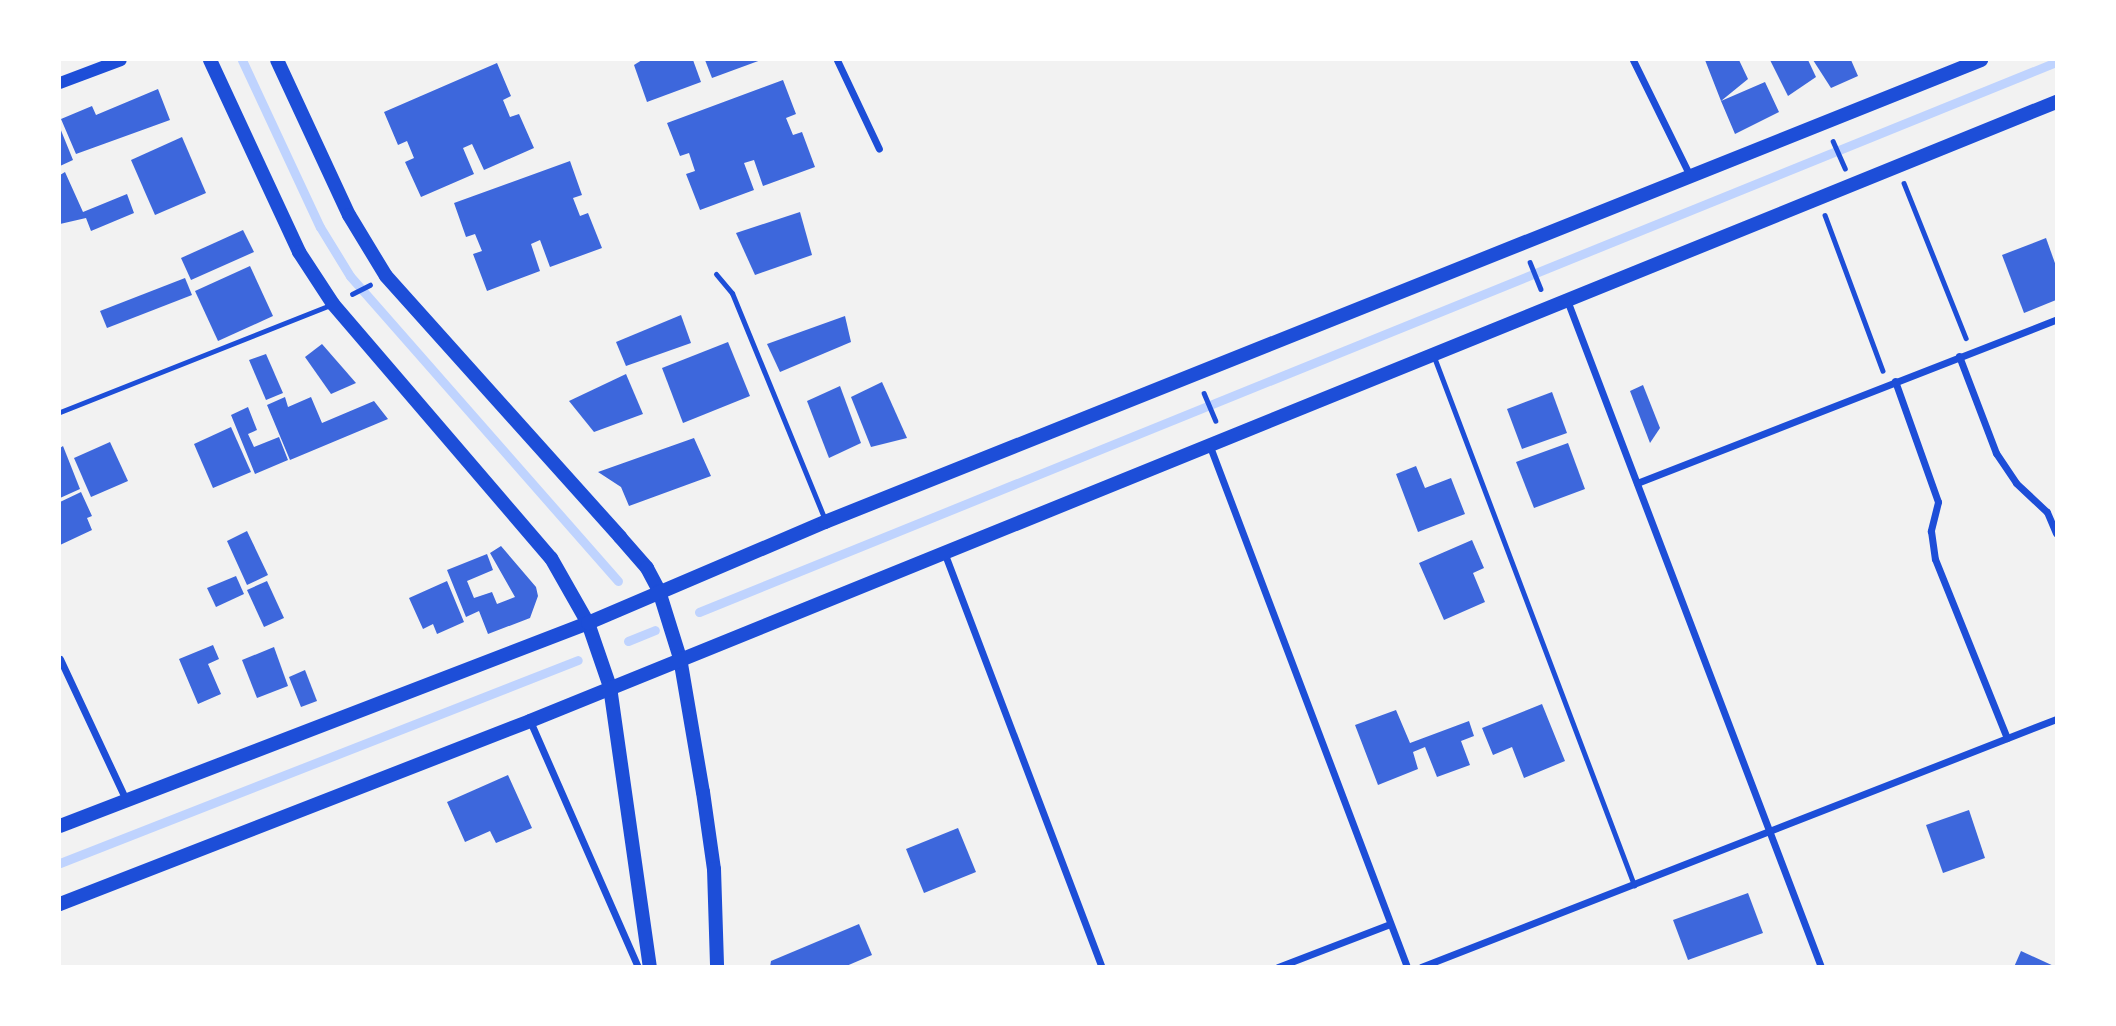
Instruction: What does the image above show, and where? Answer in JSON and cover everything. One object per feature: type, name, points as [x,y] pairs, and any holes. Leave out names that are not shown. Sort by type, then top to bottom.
[{"type":"main road","points":[[210,60],[299,252],[333,304],[551,558],[588,623],[610,687],[650,967]]},
{"type":"main road","points":[[277,60],[349,215],[386,276],[647,568],[659,591],[680,658],[714,869],[717,967]]},
{"type":"main road","points":[[60,826],[588,623],[825,522],[1981,60]]},
{"type":"main road","points":[[60,904],[530,721],[1433,352],[2056,102]]},
{"type":"street","points":[[60,83],[121,60]]},
{"type":"street","points":[[837,60],[879,149]]},
{"type":"street","points":[[1633,60],[1690,176]]},
{"type":"street","points":[[1566,299],[1821,967]]},
{"type":"street","points":[[1637,484],[1891,382],[2056,320]]},
{"type":"street","points":[[1959,356],[1996,453],[2015,483],[2047,512],[2056,533]]},
{"type":"street","points":[[1891,382],[1938,502],[1930,531],[1935,559],[2007,738]]},
{"type":"street","points":[[1209,444],[1407,967]]},
{"type":"street","points":[[943,551],[1102,967]]},
{"type":"street","points":[[60,659],[126,800]]},
{"type":"street","points":[[1421,967],[2056,719]]},
{"type":"street","points":[[530,721],[638,967]]},
{"type":"street","points":[[1278,967],[1390,924]]},
{"type":"lane","points":[[716,274],[732,293],[825,522]]},
{"type":"lane","points":[[60,412],[333,304]]},
{"type":"lane","points":[[1433,352],[1634,885]]},
{"type":"path","points":[[1831,137],[1848,174]]},
{"type":"path","points":[[1898,166],[1971,351]]},
{"type":"path","points":[[1818,198],[1891,382]]},
{"type":"path","points":[[1528,258],[1543,293]]},
{"type":"path","points":[[348,296],[373,284]]},
{"type":"path","points":[[1206,399],[1219,429]]},
{"type":"building","points":[[642,60],[693,60],[701,82],[647,102],[634,65]]},
{"type":"building","points":[[705,60],[761,60],[712,78]]},
{"type":"building","points":[[1705,60],[1739,60],[1748,79],[1721,101]]},
{"type":"building","points":[[1770,60],[1808,60],[1816,77],[1788,96]]},
{"type":"building","points":[[1813,60],[1851,60],[1858,76],[1831,88]]},
{"type":"building","points":[[497,63],[511,96],[503,100],[510,117],[519,114],[534,148],[484,170],[472,144],[463,148],[474,174],[421,197],[405,162],[414,158],[407,141],[398,145],[384,112]]},
{"type":"building","points":[[783,80],[796,114],[786,118],[793,135],[802,132],[815,167],[763,186],[754,160],[744,163],[754,190],[700,210],[686,174],[695,171],[689,153],[680,156],[667,123]]},
{"type":"building","points":[[1765,82],[1779,112],[1735,134],[1721,101]]},
{"type":"building","points":[[158,89],[170,120],[76,154],[61,119],[92,106],[96,115]]},
{"type":"building","points":[[60,128],[73,160],[60,166]]},
{"type":"building","points":[[182,137],[206,193],[155,215],[131,160]]},
{"type":"building","points":[[570,161],[582,195],[573,198],[580,216],[588,213],[602,248],[550,267],[540,240],[531,244],[540,271],[487,291],[473,254],[482,251],[475,234],[466,237],[454,203]]},
{"type":"building","points":[[65,172],[83,212],[127,194],[134,213],[91,231],[86,218],[60,224],[60,175]]},
{"type":"building","points":[[800,212],[812,255],[755,275],[736,233]]},
{"type":"building","points":[[243,230],[254,252],[191,280],[181,258]]},
{"type":"building","points":[[2046,238],[2056,266],[2056,300],[2024,313],[2002,255]]},
{"type":"building","points":[[250,266],[273,316],[218,341],[195,291]]},
{"type":"building","points":[[185,278],[192,295],[107,328],[100,311]]},
{"type":"building","points":[[681,315],[691,343],[626,366],[616,342]]},
{"type":"building","points":[[845,316],[851,342],[780,372],[767,344]]},
{"type":"building","points":[[728,342],[750,396],[683,423],[662,368]]},
{"type":"building","points":[[322,344],[356,383],[331,394],[305,357]]},
{"type":"building","points":[[266,354],[283,393],[266,400],[249,360]]},
{"type":"building","points":[[626,374],[643,414],[594,432],[569,401]]},
{"type":"building","points":[[882,382],[907,438],[871,447],[851,397]]},
{"type":"building","points":[[1643,385],[1660,428],[1650,443],[1630,391]]},
{"type":"building","points":[[840,386],[861,443],[829,458],[807,401]]},
{"type":"building","points":[[1552,392],[1567,433],[1522,449],[1507,409]]},
{"type":"building","points":[[285,397],[288,407],[311,397],[322,423],[374,401],[388,419],[290,460],[267,405]]},
{"type":"building","points":[[248,407],[257,430],[248,434],[254,447],[279,437],[288,460],[255,474],[231,415]]},
{"type":"building","points":[[231,427],[251,472],[213,488],[194,444]]},
{"type":"building","points":[[694,438],[711,476],[629,506],[621,487],[598,472]]},
{"type":"building","points":[[110,442],[128,481],[91,497],[74,458]]},
{"type":"building","points":[[1568,443],[1585,489],[1534,508],[1516,462]]},
{"type":"building","points":[[63,446],[80,489],[60,498],[60,448]]},
{"type":"building","points":[[1416,466],[1425,488],[1451,478],[1465,514],[1418,532],[1396,474]]},
{"type":"building","points":[[81,492],[92,516],[87,518],[92,530],[60,545],[60,502]]},
{"type":"building","points":[[247,531],[268,575],[247,585],[227,541]]},
{"type":"building","points":[[1472,540],[1484,568],[1473,573],[1485,602],[1444,620],[1419,563]]},
{"type":"building","points":[[501,546],[536,587],[538,596],[530,618],[488,634],[479,611],[466,617],[447,570],[487,554],[493,570],[467,581],[474,598],[492,592],[497,604],[515,597],[490,553]]},
{"type":"building","points":[[236,576],[244,594],[216,607],[207,588]]},
{"type":"building","points":[[267,581],[284,618],[264,627],[247,590]]},
{"type":"building","points":[[447,581],[464,622],[437,634],[433,624],[423,629],[409,598]]},
{"type":"building","points":[[213,645],[219,659],[208,664],[221,694],[198,704],[179,659]]},
{"type":"building","points":[[274,647],[288,686],[257,698],[242,660]]},
{"type":"building","points":[[305,670],[317,701],[301,707],[289,677]]},
{"type":"building","points":[[1542,704],[1565,761],[1524,778],[1512,747],[1493,755],[1482,728]]},
{"type":"building","points":[[1396,710],[1410,743],[1469,721],[1474,736],[1461,741],[1470,765],[1437,777],[1425,747],[1413,752],[1418,769],[1378,785],[1355,725]]},
{"type":"building","points":[[508,775],[532,828],[496,843],[490,831],[465,842],[447,802]]},
{"type":"building","points":[[1969,810],[1985,858],[1943,873],[1926,825]]},
{"type":"building","points":[[958,828],[976,872],[924,893],[906,849]]},
{"type":"building","points":[[1748,893],[1763,933],[1688,960],[1673,920]]},
{"type":"building","points":[[859,924],[872,955],[844,967],[770,967],[771,961]]},
{"type":"building","points":[[2021,951],[2056,967],[2014,967]]},
{"type":"waterway","points":[[242,60],[320,227],[350,276],[618,581]]},
{"type":"waterway","points":[[699,612],[2056,62]]},
{"type":"waterway","points":[[628,641],[655,630]]},
{"type":"waterway","points":[[60,863],[578,660]]}]
